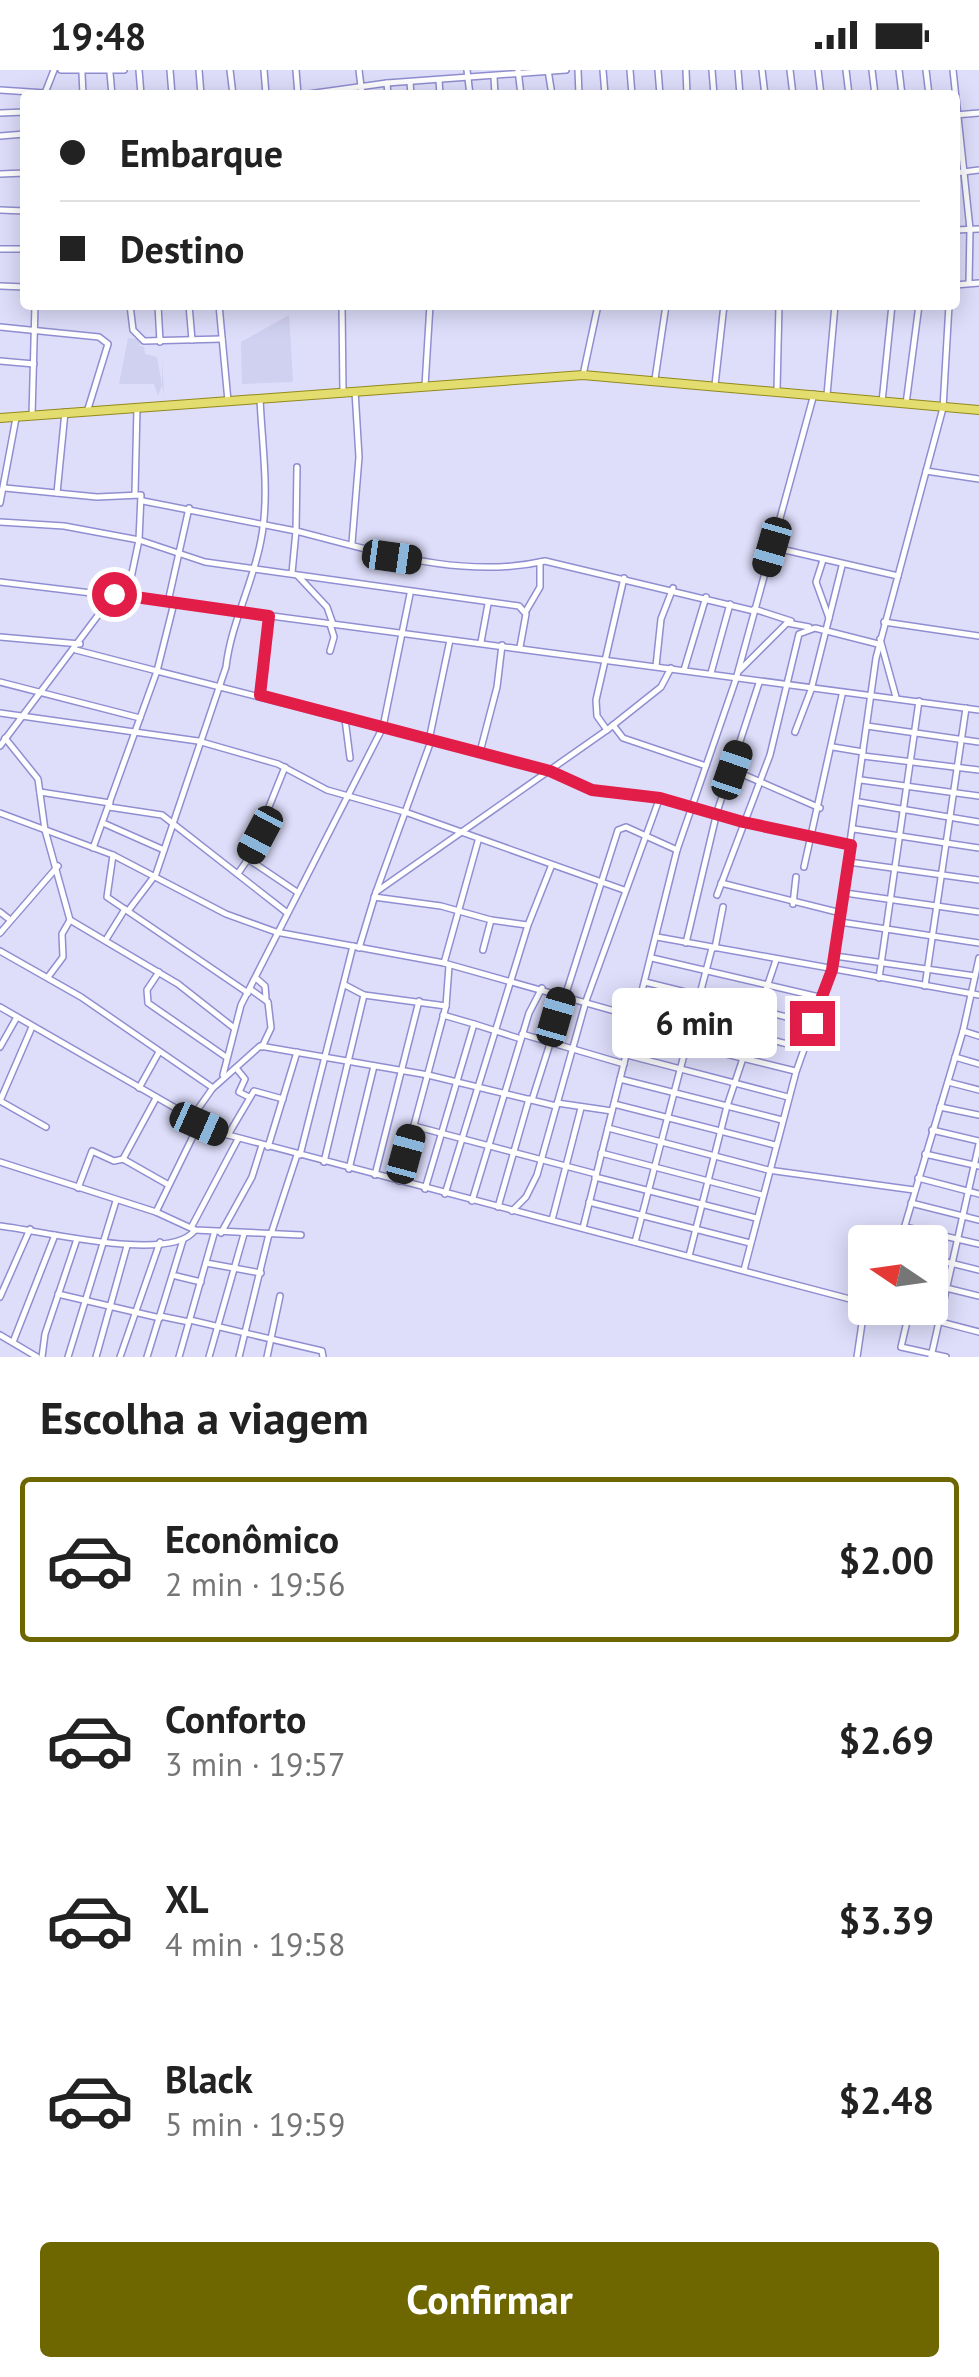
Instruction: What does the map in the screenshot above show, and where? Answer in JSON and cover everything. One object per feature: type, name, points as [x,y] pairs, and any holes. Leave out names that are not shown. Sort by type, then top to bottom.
[{"type":"main road","points":[[0,418],[583,375],[979,410]]},
{"type":"street","points":[[58,70],[124,70]]},
{"type":"street","points":[[360,70],[361,90]]},
{"type":"street","points":[[467,70],[469,90]]},
{"type":"street","points":[[346,90],[386,83],[566,70]]},
{"type":"street","points":[[494,77],[495,90]]},
{"type":"street","points":[[440,80],[440,90]]},
{"type":"street","points":[[410,82],[411,90]]},
{"type":"street","points":[[386,83],[387,90]]},
{"type":"street","points":[[960,138],[970,230],[966,283]]},
{"type":"street","points":[[963,173],[979,170]]},
{"type":"street","points":[[960,230],[979,229]]},
{"type":"street","points":[[960,285],[979,283]]},
{"type":"street","points":[[32,416],[35,310]]},
{"type":"street","points":[[131,310],[136,334],[144,341],[222,339]]},
{"type":"street","points":[[158,310],[160,342]]},
{"type":"street","points":[[189,310],[192,340]]},
{"type":"street","points":[[219,310],[228,401]]},
{"type":"street","points":[[342,310],[343,392]]},
{"type":"street","points":[[425,386],[430,310]]},
{"type":"street","points":[[583,375],[597,310]]},
{"type":"street","points":[[655,379],[665,310]]},
{"type":"street","points":[[715,385],[723,310]]},
{"type":"street","points":[[777,390],[779,310]]},
{"type":"street","points":[[827,395],[835,310]]},
{"type":"street","points":[[882,402],[891,310]]},
{"type":"street","points":[[906,404],[918,310]]},
{"type":"street","points":[[744,1270],[774,1145],[835,956],[879,642],[943,408],[949,310]]},
{"type":"street","points":[[0,327],[99,337],[108,344],[87,412]]},
{"type":"street","points":[[0,361],[34,364]]},
{"type":"street","points":[[352,543],[359,457],[355,391]]},
{"type":"street","points":[[582,1228],[676,850],[737,675],[814,394]]},
{"type":"street","points":[[107,938],[156,874],[220,684],[227,641],[254,567],[264,523],[260,398]]},
{"type":"street","points":[[128,597],[139,540],[136,408]]},
{"type":"street","points":[[57,494],[65,412]]},
{"type":"street","points":[[0,503],[16,417]]},
{"type":"street","points":[[298,466],[294,573],[327,606],[334,637],[330,651]]},
{"type":"street","points":[[926,471],[979,478]]},
{"type":"street","points":[[2,492],[139,496],[352,543],[392,557],[490,568],[540,562],[673,588],[812,628],[879,642]]},
{"type":"street","points":[[93,848],[157,671],[190,508]]},
{"type":"street","points":[[0,522],[64,526],[139,540],[181,555],[410,594],[520,606],[526,611]]},
{"type":"street","points":[[772,547],[898,576]]},
{"type":"street","points":[[823,560],[816,582],[829,618]]},
{"type":"street","points":[[520,647],[526,611],[540,586],[540,562]]},
{"type":"street","points":[[795,732],[812,690],[842,566]]},
{"type":"street","points":[[624,578],[603,659],[597,716],[623,738],[706,766]]},
{"type":"street","points":[[0,582],[737,675],[759,683],[979,710]]},
{"type":"street","points":[[656,666],[660,619],[673,588]]},
{"type":"street","points":[[0,746],[4,735],[78,647],[114,594]]},
{"type":"street","points":[[223,1076],[234,1028],[276,932],[352,795],[383,727],[410,594]]},
{"type":"street","points":[[684,670],[706,597]]},
{"type":"street","points":[[481,642],[488,604]]},
{"type":"street","points":[[711,673],[730,604]]},
{"type":"street","points":[[260,695],[269,616]]},
{"type":"street","points":[[737,675],[768,647],[783,626],[793,622]]},
{"type":"street","points":[[884,622],[979,636]]},
{"type":"street","points":[[717,895],[774,740],[796,639],[812,628]]},
{"type":"street","points":[[0,636],[78,647],[157,671],[550,771],[592,790],[660,798],[811,839],[851,845]]},
{"type":"street","points":[[238,1357],[270,1234],[298,1155],[356,947],[388,849],[408,813],[431,740],[450,639]]},
{"type":"street","points":[[879,642],[891,688],[898,699]]},
{"type":"street","points":[[480,752],[497,687],[502,645]]},
{"type":"street","points":[[375,895],[610,728],[660,686],[671,668]]},
{"type":"street","points":[[0,682],[140,718]]},
{"type":"street","points":[[686,943],[716,812],[759,683]]},
{"type":"street","points":[[885,697],[891,688]]},
{"type":"street","points":[[804,867],[842,695]]},
{"type":"street","points":[[879,978],[918,701]]},
{"type":"street","points":[[925,986],[966,708]]},
{"type":"street","points":[[0,713],[198,741],[285,767],[327,790],[408,813],[624,890]]},
{"type":"street","points":[[345,719],[350,758]]},
{"type":"street","points":[[867,726],[979,742]]},
{"type":"street","points":[[4,735],[34,774],[70,920],[62,934],[63,956],[48,977]]},
{"type":"street","points":[[833,747],[979,770]]},
{"type":"street","points":[[238,872],[248,859],[285,767]]},
{"type":"street","points":[[732,770],[820,808]]},
{"type":"street","points":[[861,780],[979,796]]},
{"type":"street","points":[[40,792],[153,812],[172,821],[286,912]]},
{"type":"street","points":[[512,1211],[526,1197],[541,1159],[586,1001],[643,835],[660,798]]},
{"type":"street","points":[[857,802],[979,822]]},
{"type":"street","points":[[0,813],[112,855],[156,874],[226,914],[276,932],[447,964],[637,1017]]},
{"type":"street","points":[[103,823],[164,850]]},
{"type":"street","points":[[498,1207],[562,993],[620,828],[676,850]]},
{"type":"street","points":[[854,828],[979,848]]},
{"type":"street","points":[[399,1182],[444,1015],[447,964],[478,840]]},
{"type":"street","points":[[112,855],[112,881],[106,896],[249,991],[266,998]]},
{"type":"street","points":[[248,859],[297,892]]},
{"type":"street","points":[[849,862],[979,880]]},
{"type":"street","points":[[0,933],[58,866]]},
{"type":"street","points":[[446,1194],[528,925],[550,866]]},
{"type":"street","points":[[792,904],[796,876]]},
{"type":"street","points":[[721,883],[841,914]]},
{"type":"street","points":[[845,893],[979,912]]},
{"type":"street","points":[[375,895],[528,925]]},
{"type":"street","points":[[635,1242],[724,906]]},
{"type":"street","points":[[0,912],[9,919]]},
{"type":"street","points":[[70,920],[107,938],[234,1028]]},
{"type":"street","points":[[483,950],[490,920]]},
{"type":"street","points":[[840,922],[979,944]]},
{"type":"street","points":[[657,938],[976,994]]},
{"type":"street","points":[[0,951],[48,977],[212,1088]]},
{"type":"street","points":[[835,956],[978,976]]},
{"type":"street","points":[[652,958],[820,997]]},
{"type":"street","points":[[906,1225],[976,994],[979,958]]},
{"type":"street","points":[[688,1256],[727,1106],[776,960]]},
{"type":"street","points":[[158,972],[147,990],[148,1004],[226,1057]]},
{"type":"street","points":[[191,1119],[223,1076],[262,1046],[272,1025],[265,986],[256,979]]},
{"type":"street","points":[[646,982],[812,1023]]},
{"type":"street","points":[[345,985],[364,995],[446,1006]]},
{"type":"street","points":[[472,1201],[522,1037],[542,988]]},
{"type":"street","points":[[324,1162],[364,995]]},
{"type":"street","points":[[375,1175],[419,1001]]},
{"type":"street","points":[[639,1006],[803,1048]]},
{"type":"street","points":[[0,1007],[155,1100],[199,1124],[238,1139],[848,1298]]},
{"type":"street","points":[[444,1015],[624,1064]]},
{"type":"street","points":[[0,1047],[17,1018]]},
{"type":"street","points":[[425,1189],[474,1024]]},
{"type":"street","points":[[32,1026],[0,1101],[46,1127]]},
{"type":"street","points":[[633,1031],[796,1072]]},
{"type":"street","points":[[963,1031],[979,1036]]},
{"type":"street","points":[[262,1046],[428,1075],[530,1100],[581,1108],[613,1107],[666,1117],[774,1145]]},
{"type":"street","points":[[138,1090],[160,1052]]},
{"type":"street","points":[[179,1357],[206,1263],[265,1146],[297,1052]]},
{"type":"street","points":[[626,1055],[789,1097]]},
{"type":"street","points":[[955,1057],[979,1064]]},
{"type":"street","points":[[349,1169],[374,1066]]},
{"type":"street","points":[[236,1068],[245,1079],[239,1092],[249,1096]]},
{"type":"street","points":[[620,1079],[782,1120]]},
{"type":"street","points":[[948,1082],[979,1090]]},
{"type":"street","points":[[228,1135],[249,1096],[257,1091],[284,1099]]},
{"type":"street","points":[[122,1159],[155,1100]]},
{"type":"street","points":[[940,1106],[979,1115]]},
{"type":"street","points":[[552,1220],[581,1108]]},
{"type":"street","points":[[156,1212],[199,1124]]},
{"type":"street","points":[[414,1126],[756,1218]]},
{"type":"street","points":[[608,1128],[768,1170],[914,1190]]},
{"type":"street","points":[[932,1130],[979,1143],[948,1271]]},
{"type":"street","points":[[147,1357],[176,1276],[183,1240],[194,1228],[238,1139]]},
{"type":"street","points":[[78,1188],[92,1150],[114,1161],[122,1159],[167,1184]]},
{"type":"street","points":[[601,1153],[762,1195]]},
{"type":"street","points":[[925,1154],[976,1165]]},
{"type":"street","points":[[0,1162],[218,1234],[302,1235]]},
{"type":"street","points":[[918,1178],[979,1194]]},
{"type":"street","points":[[68,1357],[99,1244],[116,1201]]},
{"type":"street","points":[[589,1202],[750,1242]]},
{"type":"street","points":[[911,1203],[979,1220]]},
{"type":"street","points":[[0,1226],[99,1244],[127,1246],[183,1240]]},
{"type":"street","points":[[0,1297],[30,1230]]},
{"type":"street","points":[[209,1357],[244,1234]]},
{"type":"street","points":[[12,1342],[55,1235]]},
{"type":"street","points":[[948,1237],[979,1244]]},
{"type":"street","points":[[0,1335],[36,1357],[77,1239]]},
{"type":"street","points":[[120,1357],[160,1242]]},
{"type":"street","points":[[96,1357],[127,1246]]},
{"type":"street","points":[[206,1263],[262,1273]]},
{"type":"street","points":[[950,1263],[979,1270]]},
{"type":"street","points":[[176,1276],[201,1282]]},
{"type":"street","points":[[948,1288],[979,1296]]},
{"type":"street","points":[[58,1294],[246,1332],[322,1351],[324,1357]]},
{"type":"street","points":[[267,1357],[280,1296]]},
{"type":"street","points":[[948,1323],[979,1332]]},
{"type":"street","points":[[857,1357],[862,1325]]},
{"type":"street","points":[[900,1347],[906,1325]]},
{"type":"street","points":[[931,1355],[937,1325]]},
{"type":"street","points":[[891,1344],[946,1357]]},
{"type":"street","points":[[296,1357],[300,1346]]},
{"type":"shaded area","points":[[289,315],[293,382],[242,384],[241,342]]},
{"type":"shaded area","points":[[128,338],[157,342],[138,345],[144,347],[145,354],[157,357],[162,385],[158,396],[154,384],[119,384]]},
{"type":"route","points":[[114,594],[269,616],[263,642],[260,695],[550,771],[592,790],[660,798],[811,839],[851,845],[832,970],[812,1023]]}]
